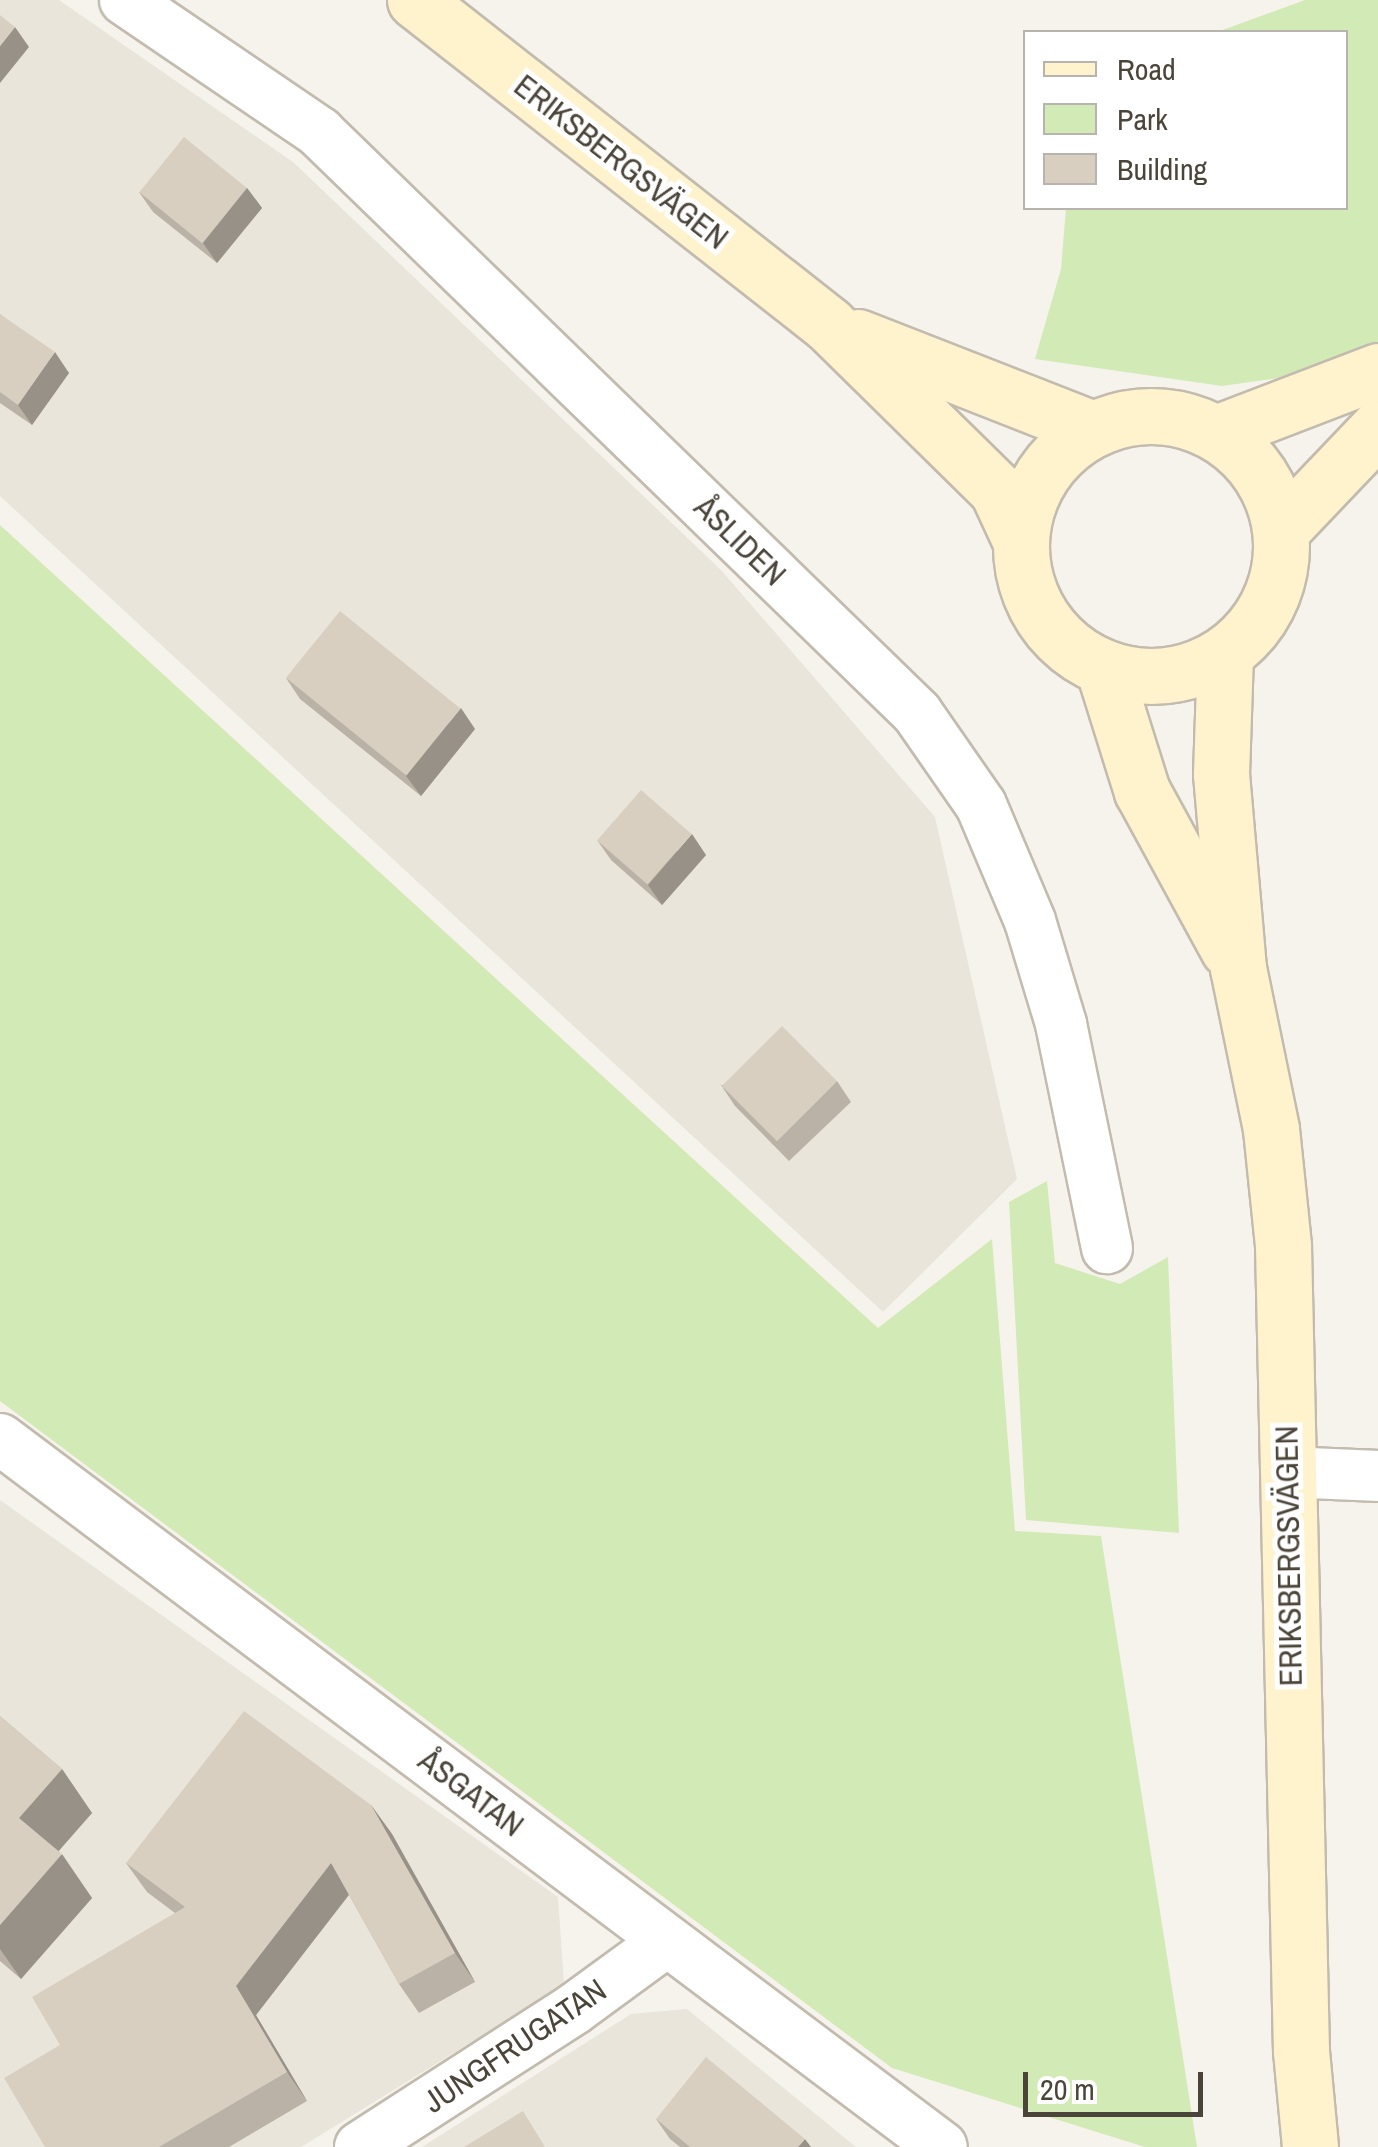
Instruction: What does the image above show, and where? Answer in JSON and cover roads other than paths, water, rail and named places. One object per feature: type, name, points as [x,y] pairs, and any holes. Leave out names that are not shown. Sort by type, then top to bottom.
[{"type":"main road","name":"ERIKSBERGSVÄGEN","points":[[414,0],[828,324],[997,490],[1021,542]]},
{"type":"main road","name":"ERIKSBERGSVÄGEN","points":[[828,324],[1093,429]]},
{"type":"main road","points":[[1220,432],[1378,371]]},
{"type":"main road","points":[[1158,417],[1220,432],[1264,476],[1281,530],[1278,569],[1264,607],[1225,654],[1172,674],[1104,670],[1076,652],[1033,603],[1021,542],[1026,504],[1037,482],[1093,429],[1158,417]]},
{"type":"main road","points":[[1281,530],[1378,428]]},
{"type":"main road","name":"ERIKSBERGSVÄGEN","points":[[1225,654],[1222,774],[1238,968],[1271,1129],[1283,1246],[1301,2051],[1310,2147]]},
{"type":"main road","name":"ERIKSBERGSVÄGEN","points":[[1104,670],[1142,791],[1238,968]]},
{"type":"street","name":"ÅSLIDEN","points":[[125,0],[320,132],[917,713],[981,805],[1030,921],[1061,1024],[1107,1248]]},
{"type":"street","name":"ÅSGATAN","points":[[0,1439],[942,2147]]},
{"type":"street","points":[[1287,1472],[1378,1476]]},
{"type":"street","name":"JUNGFRUGATAN","points":[[360,2147],[574,2010],[667,1941]]}]
